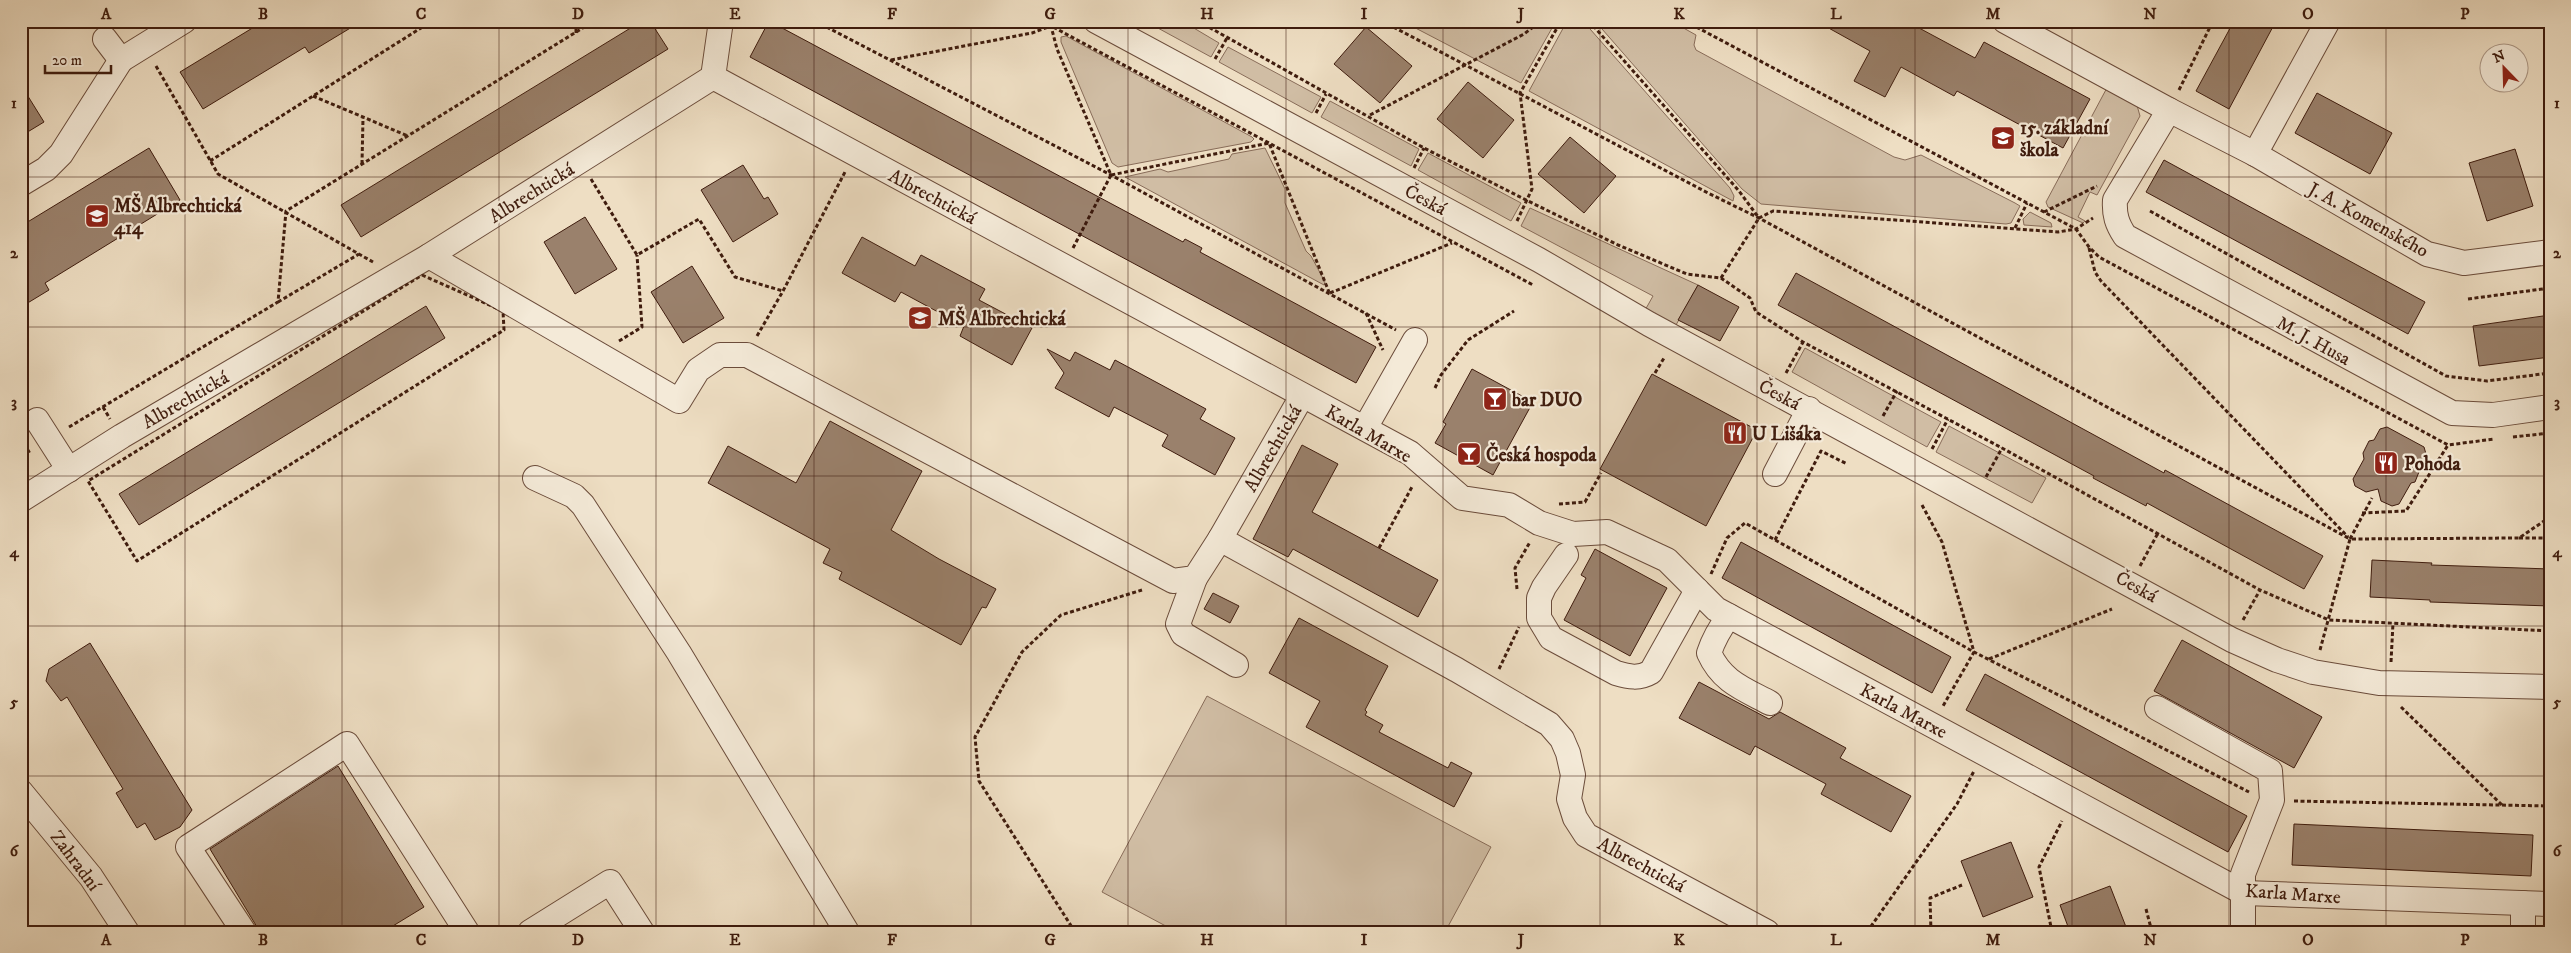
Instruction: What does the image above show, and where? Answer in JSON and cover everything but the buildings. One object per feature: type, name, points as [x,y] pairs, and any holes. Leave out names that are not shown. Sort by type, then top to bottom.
[{"type":"street","points":[[21,184],[46,170],[61,154],[120,60],[184,21]]},
{"type":"street","points":[[713,77],[721,21]]},
{"type":"street","name":"Česká","points":[[1096,21],[1539,260],[1649,324],[1809,409],[2232,640],[2277,660],[2318,673],[2379,683],[2550,687]]},
{"type":"street","name":"J. A. Komenského","points":[[2005,21],[2178,103],[2255,154],[2427,254],[2464,263],[2550,252]]},
{"type":"street","points":[[2255,154],[2328,21]]},
{"type":"street","points":[[105,39],[120,60]]},
{"type":"street","name":"Albrechtická","points":[[21,500],[122,436],[429,256],[713,77],[1302,396],[1220,539],[1184,579],[1178,624],[1183,634],[1236,665]]},
{"type":"street","points":[[2109,192],[2178,103]]},
{"type":"street","name":"M. J. Husa","points":[[2109,192],[2118,226],[2125,236],[2452,413],[2493,415],[2550,406]]},
{"type":"street","points":[[429,256],[688,406],[698,370],[720,355],[747,355],[1184,579]]},
{"type":"street","points":[[1365,428],[1404,340]]},
{"type":"street","name":"Karla Marxe","points":[[1302,396],[1410,453],[1462,498],[1509,505],[1539,523],[1573,534],[1608,532],[1667,560],[1705,585],[1716,609],[2244,893],[2550,904]]},
{"type":"street","points":[[1775,474],[1809,409]]},
{"type":"street","points":[[43,430],[69,470]]},
{"type":"street","points":[[535,478],[574,496],[583,505],[679,653],[847,932]]},
{"type":"street","name":"Albrechtická","points":[[1220,539],[1457,670],[1549,724],[1562,739],[1568,753],[1573,775],[1569,799],[1575,818],[1586,835],[1767,932]]},
{"type":"street","points":[[1566,555],[1544,587],[1539,598],[1539,618],[1551,638],[1616,673],[1628,676],[1643,677],[1651,672],[1705,585]]},
{"type":"street","points":[[1729,616],[1718,630],[1709,653],[1726,679],[1770,703]]},
{"type":"street","points":[[2157,708],[2270,771],[2272,800],[2243,874],[2243,932]]},
{"type":"street","points":[[244,932],[188,847],[347,744],[467,932]]},
{"type":"street","name":"Zahradní","points":[[21,792],[91,877],[127,932]]},
{"type":"street","points":[[530,932],[610,882],[642,932]]},
{"type":"street","points":[[2523,932],[2524,903]]},
{"type":"path","points":[[210,161],[432,21]]},
{"type":"path","points":[[576,21],[576,33]]},
{"type":"path","points":[[286,211],[594,21]]},
{"type":"path","points":[[815,21],[1111,175],[1330,293],[1398,331],[1404,340]]},
{"type":"path","points":[[1042,21],[1513,276]]},
{"type":"path","points":[[1198,21],[1326,94],[1370,115],[1424,148],[1528,201],[1618,245],[1687,274],[1720,278],[1750,298],[1756,312],[1804,342],[2260,590],[2329,620],[2550,631]]},
{"type":"path","points":[[1382,21],[1759,218],[2350,539],[2550,538]]},
{"type":"path","points":[[1370,115],[1524,34],[1541,21]]},
{"type":"path","points":[[1517,221],[1532,189],[1520,93],[1561,21]]},
{"type":"path","points":[[1589,21],[1739,191],[1759,218]]},
{"type":"path","points":[[2178,103],[2178,91],[2213,21]]},
{"type":"path","points":[[890,60],[1032,33],[1051,26]]},
{"type":"path","points":[[1051,26],[1057,48],[1111,175]]},
{"type":"path","points":[[1215,60],[1227,38]]},
{"type":"path","points":[[144,46],[218,174],[286,211],[376,264]]},
{"type":"path","points":[[1314,117],[1326,94]]},
{"type":"path","points":[[313,96],[408,136]]},
{"type":"path","points":[[362,164],[363,118]]},
{"type":"path","points":[[1111,175],[1269,143]]},
{"type":"path","points":[[1269,143],[1330,293]]},
{"type":"path","points":[[1414,168],[1424,148]]},
{"type":"path","points":[[753,344],[784,292],[846,170],[854,175]]},
{"type":"path","points":[[586,172],[637,255],[642,327],[618,341]]},
{"type":"path","points":[[1071,252],[1111,175]]},
{"type":"path","points":[[2044,212],[2109,192]]},
{"type":"path","points":[[2015,228],[2028,203]]},
{"type":"path","points":[[278,302],[286,211]]},
{"type":"path","points":[[1720,278],[1759,218],[1773,211],[2058,232],[2076,229]]},
{"type":"path","points":[[2150,211],[2446,376],[2488,381],[2550,373]]},
{"type":"path","points":[[637,255],[699,219],[735,277],[784,292]]},
{"type":"path","points":[[1330,293],[1452,243]]},
{"type":"path","points":[[2089,247],[2095,272],[2101,281],[2350,539]]},
{"type":"path","points":[[21,456],[43,430],[278,302],[358,254]]},
{"type":"path","points":[[422,275],[503,311],[504,330],[137,561],[88,480],[422,275]]},
{"type":"path","points":[[2468,299],[2550,288]]},
{"type":"path","points":[[1435,388],[1441,375],[1468,340],[1514,311]]},
{"type":"path","points":[[1366,313],[1386,355],[1390,347]]},
{"type":"path","points":[[1785,374],[1804,342]]},
{"type":"path","points":[[1883,416],[1897,391]]},
{"type":"path","points":[[1932,450],[1948,419]]},
{"type":"path","points":[[2362,512],[2406,511],[2448,445]]},
{"type":"path","points":[[1986,477],[2002,448]]},
{"type":"path","points":[[1775,540],[1821,451],[1847,464]]},
{"type":"path","points":[[1550,505],[1585,502],[1601,473]]},
{"type":"path","points":[[1378,548],[1417,477]]},
{"type":"path","points":[[2318,673],[2329,620],[2350,539],[2362,512],[2372,498]]},
{"type":"path","points":[[1922,505],[1942,542],[1974,652],[1940,711]]},
{"type":"path","points":[[2519,538],[2550,517]]},
{"type":"path","points":[[1705,585],[1727,538],[1745,523],[1974,652],[2260,797],[2272,800],[2550,806]]},
{"type":"path","points":[[2145,558],[2158,534]]},
{"type":"path","points":[[1515,568],[1518,595]]},
{"type":"path","points":[[1075,932],[979,781],[976,737],[1022,652],[1061,615],[1184,579]]},
{"type":"path","points":[[2238,629],[2260,590]]},
{"type":"path","points":[[1988,659],[2112,609]]},
{"type":"path","points":[[1498,671],[1522,622]]},
{"type":"path","points":[[2391,667],[2393,623]]},
{"type":"path","points":[[2397,703],[2503,805]]},
{"type":"path","points":[[1867,932],[1957,804],[1977,766]]},
{"type":"path","points":[[2052,932],[2040,867],[2065,814]]},
{"type":"path","points":[[1931,932],[1930,898],[1962,885]]},
{"type":"path","points":[[2146,909],[2152,932]]},
{"type":"shaded area","points":[[1145,21],[1182,21],[1219,43],[1211,57]]},
{"type":"shaded area","points":[[1402,21],[1556,21],[1521,83]]},
{"type":"shaded area","points":[[1567,21],[1583,21],[1730,188],[1734,196],[1733,201],[1529,91]]},
{"type":"shaded area","points":[[1595,21],[1671,21],[1696,35],[1694,45],[1696,50],[1894,157],[1905,160],[1921,155],[2020,206],[2011,223],[2006,224],[1761,204],[1742,189]]},
{"type":"shaded area","points":[[1066,36],[1254,139],[1251,142],[1118,167],[1112,163],[1061,42],[1061,37]]},
{"type":"shaded area","points":[[1228,47],[1321,97],[1312,113],[1219,62]]},
{"type":"shaded area","points":[[2109,84],[2136,102],[2140,116],[2097,195],[2090,192],[2078,217],[2085,221],[2083,223],[2048,207],[2046,202]]},
{"type":"shaded area","points":[[1330,101],[1419,149],[1411,166],[1321,117]]},
{"type":"shaded area","points":[[1265,148],[1285,189],[1285,203],[1306,251],[1311,256],[1325,282],[1324,285],[1125,177],[1160,169],[1168,172],[1229,159],[1232,154]]},
{"type":"shaded area","points":[[1428,153],[1521,203],[1511,221],[1418,170]]},
{"type":"shaded area","points":[[1530,208],[1698,285],[1676,325],[1667,329],[1644,312],[1653,296],[1521,226]]},
{"type":"shaded area","points":[[2030,212],[2051,223],[2052,227],[2024,225],[2023,219]]},
{"type":"shaded area","points":[[1805,348],[1941,422],[1927,447],[1792,372]]},
{"type":"shaded area","points":[[1949,426],[2046,478],[2032,503],[1936,452]]},
{"type":"shaded area","points":[[1207,696],[1491,847],[1445,932],[1177,932],[1102,892]]},
{"type":"place","name":"15. základní škola","points":[[2003,138]]},
{"type":"place","name":"MŠ Albrechtická 414","points":[[97,216]]},
{"type":"place","name":"MŠ Albrechtická","points":[[920,318]]},
{"type":"place","name":"bar DUO","points":[[1495,399]]},
{"type":"place","name":"U Lišáka","points":[[1735,433]]},
{"type":"place","name":"Česká hospoda","points":[[1469,454]]},
{"type":"place","name":"Pohoda","points":[[2386,463]]}]
